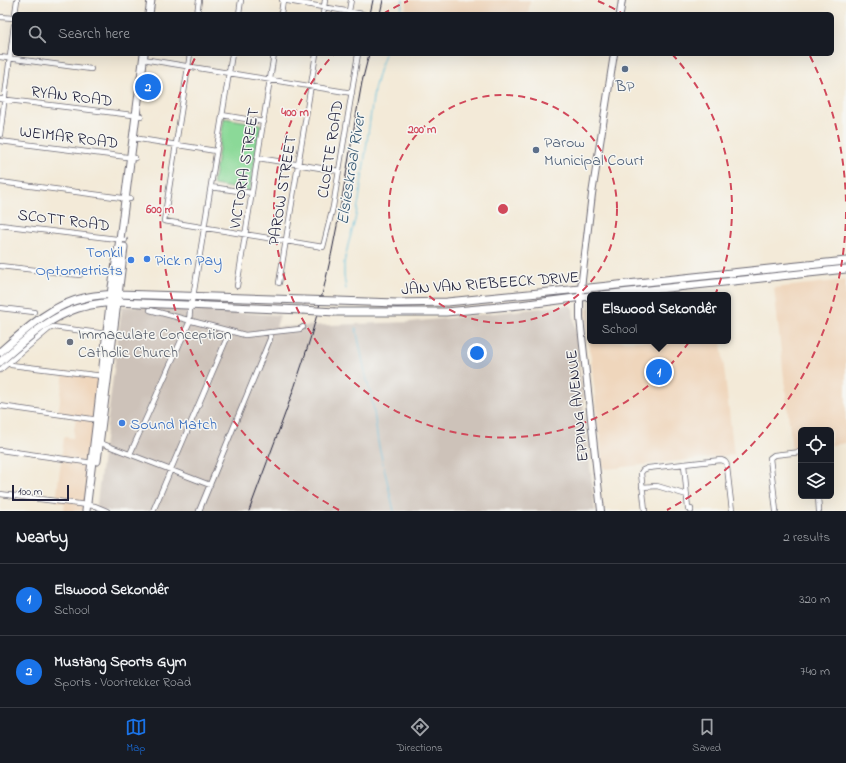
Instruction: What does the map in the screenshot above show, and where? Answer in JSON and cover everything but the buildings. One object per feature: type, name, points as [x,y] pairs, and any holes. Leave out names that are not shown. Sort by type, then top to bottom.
[{"type":"main road","points":[[149,12],[151,0]]},
{"type":"main road","points":[[153,12],[155,0]]},
{"type":"main road","points":[[136,294],[125,290],[122,287],[122,263],[123,240],[146,57]]},
{"type":"main road","points":[[88,508],[114,302],[114,273],[123,240]]},
{"type":"main road","name":"JAN VAN RIEBEECK DRIVE","points":[[0,352],[41,318],[75,300],[94,296],[136,294],[396,303],[447,302],[846,261]]},
{"type":"main road","points":[[114,294],[122,263]]},
{"type":"main road","points":[[630,292],[846,269]]},
{"type":"main road","name":"JAN VAN RIEBEECK DRIVE","points":[[0,362],[32,335],[58,316],[88,305],[114,302],[335,312],[446,312],[520,305],[587,296]]},
{"type":"main road","points":[[105,377],[107,334],[114,302]]},
{"type":"street","points":[[15,12],[17,0]]},
{"type":"street","points":[[197,12],[199,0]]},
{"type":"street","points":[[239,12],[241,0]]},
{"type":"street","points":[[281,12],[283,0],[354,12]]},
{"type":"street","points":[[323,12],[325,0]]},
{"type":"street","points":[[349,11],[350,0]]},
{"type":"street","points":[[620,12],[622,0]]},
{"type":"street","points":[[0,16],[12,18]]},
{"type":"street","points":[[0,135],[2,99],[12,42]]},
{"type":"street","points":[[190,56],[164,221],[286,241]]},
{"type":"street","points":[[130,454],[189,323],[232,56]]},
{"type":"street","name":"VICTORIA STREET","points":[[237,286],[274,56]]},
{"type":"street","name":"PAROW STREET","points":[[280,283],[316,56]]},
{"type":"street","name":"CLOETE ROAD","points":[[286,241],[323,247],[333,207],[358,56]]},
{"type":"street","name":"EPPING AVENUE","points":[[601,511],[582,340],[580,289],[593,189],[614,56]]},
{"type":"street","points":[[0,57],[91,69]]},
{"type":"street","points":[[146,57],[188,67],[352,93]]},
{"type":"street","name":"RYAN ROAD","points":[[2,99],[139,116]]},
{"type":"street","points":[[222,115],[264,122]]},
{"type":"street","points":[[135,138],[216,151]]},
{"type":"street","name":"WEIMAR ROAD","points":[[0,141],[133,157]]},
{"type":"street","points":[[258,158],[339,171]]},
{"type":"street","points":[[0,182],[128,199]]},
{"type":"street","points":[[211,187],[252,193]]},
{"type":"street","name":"SCOTT ROAD","points":[[0,224],[123,240]]},
{"type":"street","points":[[0,266],[80,275]]},
{"type":"street","points":[[0,308],[34,312]]},
{"type":"street","points":[[150,310],[248,335],[300,329],[302,327]]},
{"type":"street","points":[[28,317],[29,311]]},
{"type":"street","points":[[0,370],[53,327],[107,334]]},
{"type":"street","points":[[153,511],[230,331]]},
{"type":"street","points":[[199,511],[270,339],[271,332]]},
{"type":"street","points":[[9,363],[11,365],[105,377]]},
{"type":"street","points":[[0,408],[100,420]]},
{"type":"street","points":[[97,442],[210,485]]},
{"type":"street","points":[[0,450],[94,463]]},
{"type":"street","points":[[776,511],[770,458],[774,455],[798,452]]},
{"type":"street","points":[[645,511],[642,487],[643,470],[648,468],[721,460],[725,461],[727,467],[732,511]]},
{"type":"street","points":[[684,464],[690,510]]},
{"type":"street","points":[[642,487],[657,486],[687,495]]},
{"type":"street","points":[[0,494],[88,508],[95,506],[107,511]]},
{"type":"street","points":[[818,499],[819,511]]},
{"type":"shaded area","points":[[407,0],[530,0],[528,12],[405,12]]},
{"type":"shaded area","points":[[846,280],[846,443],[834,445],[834,427],[798,427],[798,448],[792,449],[774,288]]},
{"type":"shaded area","points":[[570,305],[573,309],[595,511],[96,511],[122,306],[280,315],[276,327],[411,322]]},
{"type":"shaded area","points":[[589,344],[721,344],[734,455],[606,469],[603,467],[600,439],[601,434],[599,434]]},
{"type":"shaded area","points":[[64,372],[102,376],[85,511],[64,511],[65,503],[56,501],[64,437],[73,438],[76,417],[58,415]]},
{"type":"green space","points":[[224,118],[261,125],[249,191],[213,184]]},
{"type":"waterway","name":"Elsieskraal River","points":[[400,12],[403,0]]},
{"type":"waterway","name":"Elsieskraal River","points":[[346,289],[344,263],[359,200],[374,90],[384,56]]},
{"type":"waterway","name":"Elsieskraal River","points":[[356,328],[373,405],[378,442],[394,511]]},
{"type":"railway","points":[[370,12],[373,0]]},
{"type":"railway","points":[[380,12],[383,0]]},
{"type":"railway","points":[[249,511],[295,387],[318,311],[331,254],[362,82],[368,56]]},
{"type":"place","name":"BP","points":[[625,69]]},
{"type":"place","name":"Mustang Sports Gym","points":[[148,87]]},
{"type":"place","name":"Parow Municipal Court","points":[[536,150]]},
{"type":"place","name":"Pick n Pay","points":[[147,259]]},
{"type":"place","name":"Tonkil Optometrists","points":[[131,260]]},
{"type":"place","name":"Immaculate Conception Catholic Church","points":[[70,342]]},
{"type":"place","name":"Elswood Sekondêr","points":[[659,372]]},
{"type":"place","name":"Sound Match","points":[[122,423]]}]
